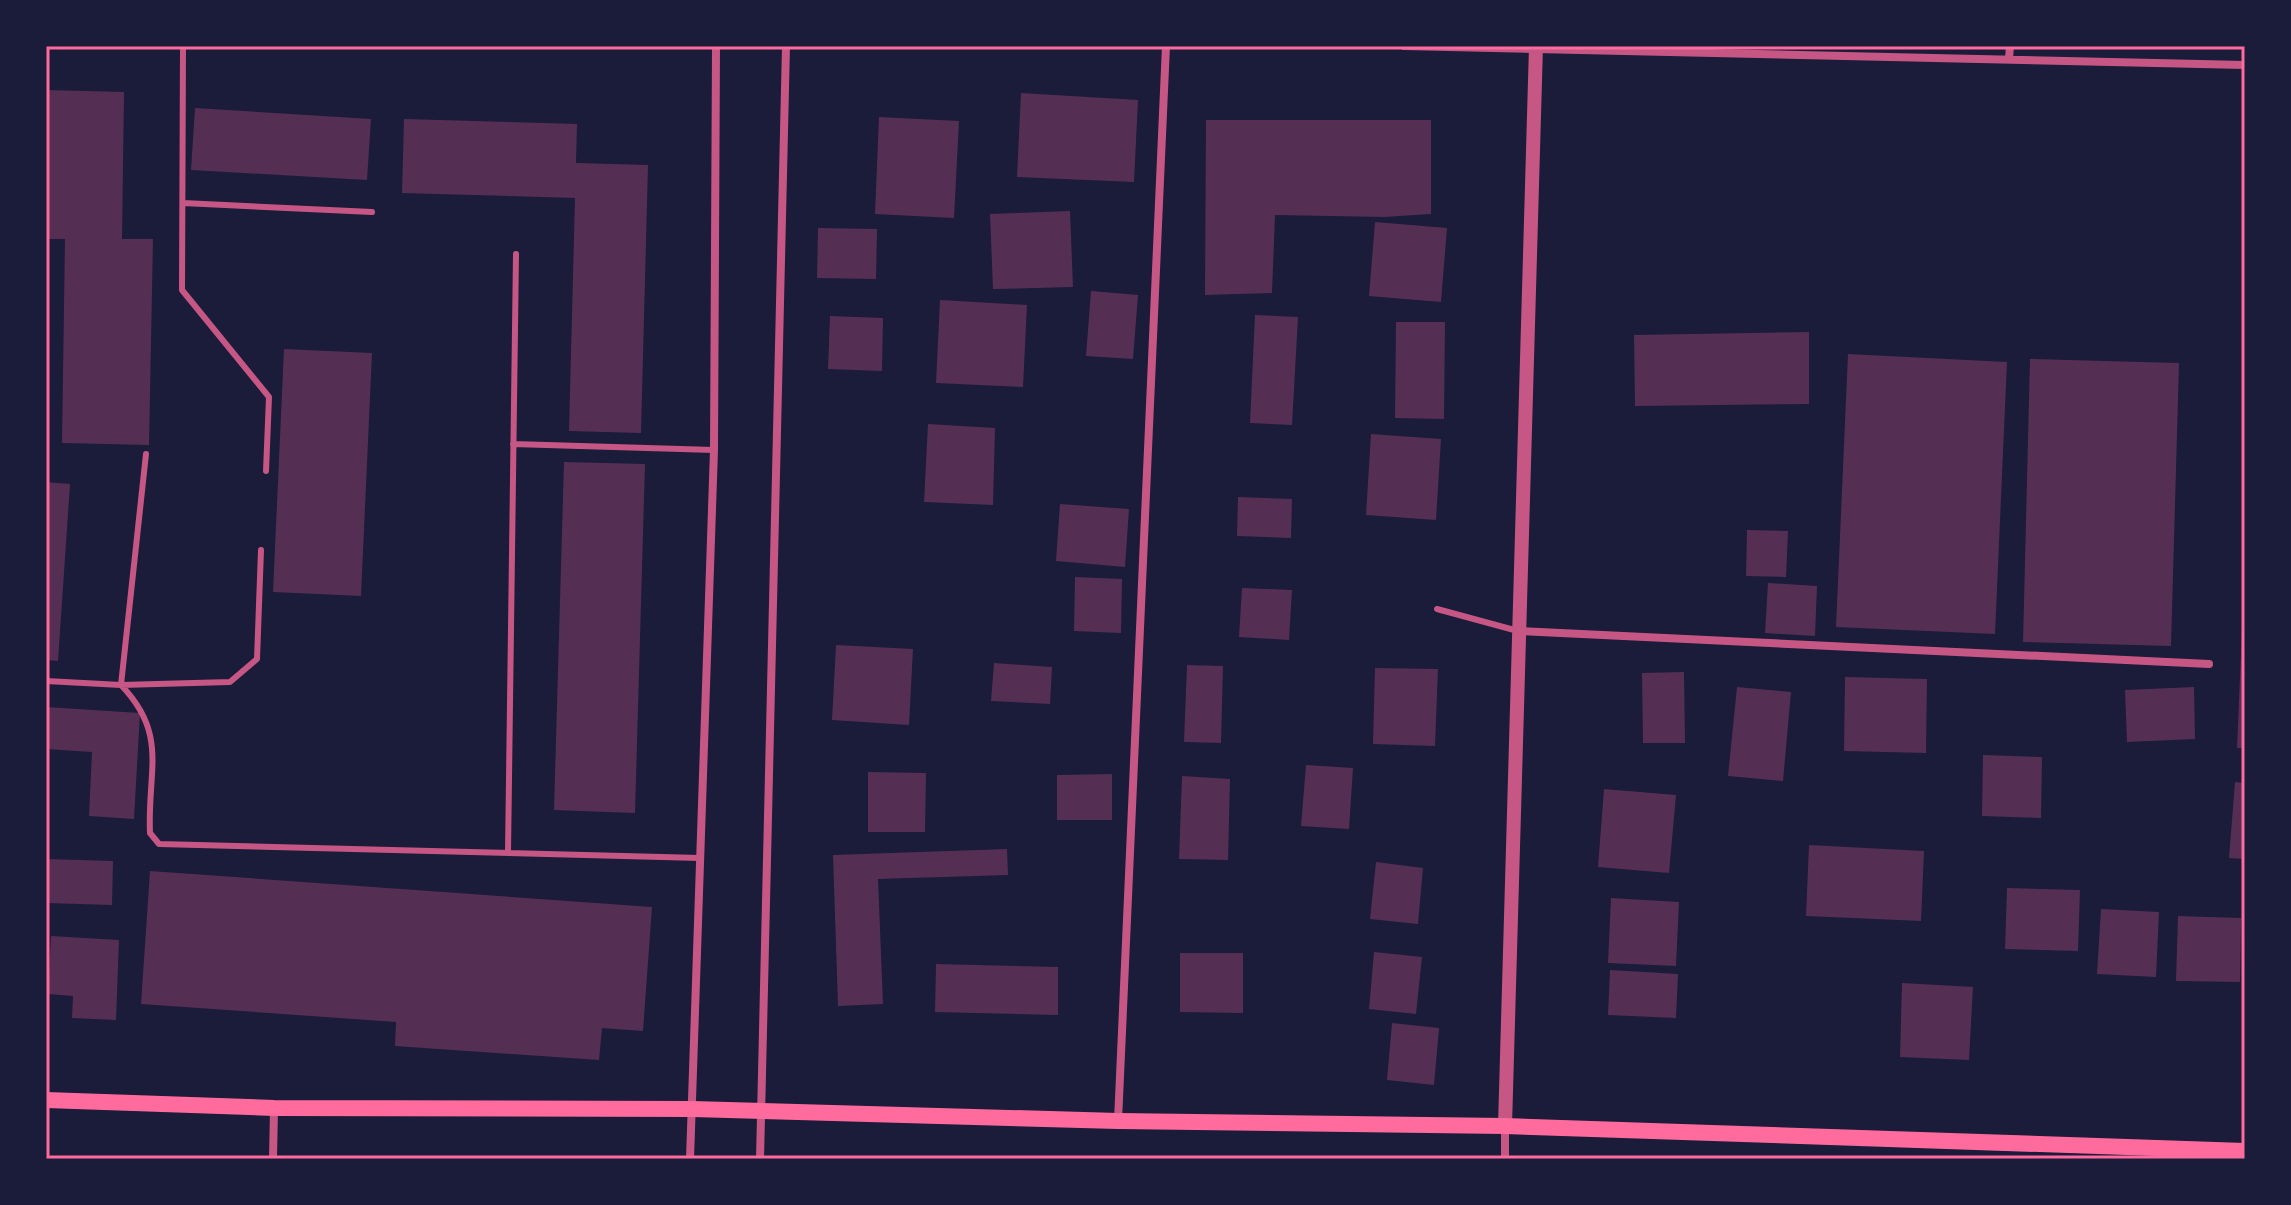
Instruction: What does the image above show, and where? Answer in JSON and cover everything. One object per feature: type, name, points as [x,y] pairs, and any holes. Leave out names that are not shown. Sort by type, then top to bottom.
[{"type":"main road","points":[[46,1100],[274,1108],[692,1109],[1118,1121],[1505,1126],[2245,1151]]},
{"type":"street","points":[[690,1159],[714,450],[716,46]]},
{"type":"street","points":[[760,1159],[786,46]]},
{"type":"street","points":[[1118,1121],[1166,46]]},
{"type":"street","points":[[1404,46],[2245,65]]},
{"type":"street","points":[[2009,59],[2010,46]]},
{"type":"street","points":[[1505,1159],[1536,48]]},
{"type":"street","points":[[1519,631],[2209,664]]},
{"type":"street","points":[[273,1159],[274,1108]]},
{"type":"lane","points":[[183,46],[182,290],[269,397],[266,471]]},
{"type":"lane","points":[[183,203],[372,212]]},
{"type":"lane","points":[[508,853],[516,254]]},
{"type":"lane","points":[[513,444],[714,450]]},
{"type":"lane","points":[[146,454],[121,685],[142,707],[153,738],[150,833],[159,844],[700,858]]},
{"type":"lane","points":[[46,681],[121,685],[230,682],[257,659],[261,550]]},
{"type":"lane","points":[[1437,609],[1519,631]]},
{"type":"building","points":[[46,90],[124,92],[122,239],[153,239],[149,445],[62,443],[65,239],[46,239]]},
{"type":"building","points":[[1021,93],[1138,100],[1134,182],[1017,177]]},
{"type":"building","points":[[195,108],[371,119],[367,180],[191,170]]},
{"type":"building","points":[[879,117],[959,121],[954,218],[875,214]]},
{"type":"building","points":[[404,119],[577,124],[576,163],[648,165],[641,433],[569,431],[575,198],[402,193]]},
{"type":"building","points":[[1206,120],[1431,120],[1431,214],[1384,217],[1275,215],[1272,293],[1205,295]]},
{"type":"building","points":[[1070,211],[1073,287],[993,289],[990,214]]},
{"type":"building","points":[[1375,222],[1447,228],[1441,302],[1369,296]]},
{"type":"building","points":[[818,228],[877,229],[876,279],[817,278]]},
{"type":"building","points":[[1091,291],[1138,295],[1133,359],[1086,356]]},
{"type":"building","points":[[940,300],[1027,305],[1023,387],[936,383]]},
{"type":"building","points":[[1255,315],[1298,317],[1292,425],[1250,423]]},
{"type":"building","points":[[830,316],[883,318],[882,371],[828,369]]},
{"type":"building","points":[[1396,322],[1445,322],[1444,419],[1395,418]]},
{"type":"building","points":[[1809,332],[1809,404],[1635,406],[1634,335]]},
{"type":"building","points":[[284,349],[372,353],[361,596],[273,592]]},
{"type":"building","points":[[1848,354],[2007,362],[1995,634],[1836,627]]},
{"type":"building","points":[[2030,359],[2179,363],[2171,646],[2023,642]]},
{"type":"building","points":[[928,424],[995,428],[993,505],[924,502]]},
{"type":"building","points":[[1371,434],[1441,439],[1436,520],[1366,515]]},
{"type":"building","points":[[564,462],[645,464],[635,813],[554,810]]},
{"type":"building","points":[[46,482],[70,484],[58,661],[46,660]]},
{"type":"building","points":[[1238,497],[1292,499],[1291,538],[1237,536]]},
{"type":"building","points":[[1060,504],[1129,509],[1125,567],[1056,561]]},
{"type":"building","points":[[1747,530],[1788,531],[1786,577],[1746,576]]},
{"type":"building","points":[[1075,577],[1122,579],[1121,633],[1074,631]]},
{"type":"building","points":[[1768,583],[1817,586],[1815,636],[1765,633]]},
{"type":"building","points":[[1242,588],[1292,590],[1289,640],[1239,637]]},
{"type":"building","points":[[2242,629],[2245,629],[2245,748],[2237,748]]},
{"type":"building","points":[[836,645],[913,649],[909,725],[832,720]]},
{"type":"building","points":[[994,663],[1052,667],[1050,704],[991,701]]},
{"type":"building","points":[[1187,665],[1223,666],[1221,743],[1184,742]]},
{"type":"building","points":[[1375,668],[1438,669],[1435,746],[1373,744]]},
{"type":"building","points":[[1684,672],[1685,743],[1643,743],[1642,673]]},
{"type":"building","points":[[1845,677],[1927,679],[1926,753],[1844,751]]},
{"type":"building","points":[[1737,687],[1791,692],[1783,781],[1728,776]]},
{"type":"building","points":[[2194,687],[2195,739],[2127,742],[2125,690]]},
{"type":"building","points":[[46,707],[140,713],[134,819],[89,816],[92,752],[46,749]]},
{"type":"building","points":[[1983,755],[2042,757],[2041,818],[1982,816]]},
{"type":"building","points":[[1306,765],[1353,768],[1349,829],[1301,826]]},
{"type":"building","points":[[868,772],[926,773],[925,832],[868,832]]},
{"type":"building","points":[[1112,774],[1112,820],[1057,820],[1057,775]]},
{"type":"building","points":[[1182,776],[1230,779],[1228,860],[1179,859]]},
{"type":"building","points":[[2235,782],[2245,783],[2245,859],[2229,858]]},
{"type":"building","points":[[1604,789],[1676,795],[1669,873],[1598,867]]},
{"type":"building","points":[[1809,845],[1924,851],[1921,921],[1806,916]]},
{"type":"building","points":[[1007,849],[1008,875],[878,879],[883,1004],[838,1006],[833,855]]},
{"type":"building","points":[[46,859],[113,861],[112,905],[46,903]]},
{"type":"building","points":[[1376,862],[1423,868],[1418,924],[1370,919]]},
{"type":"building","points":[[150,871],[652,907],[643,1031],[602,1028],[599,1060],[395,1046],[396,1022],[141,1004]]},
{"type":"building","points":[[2007,888],[2080,890],[2078,951],[2005,949]]},
{"type":"building","points":[[1611,898],[1679,902],[1676,966],[1608,963]]},
{"type":"building","points":[[2101,909],[2159,912],[2156,977],[2097,974]]},
{"type":"building","points":[[2178,916],[2241,918],[2240,982],[2176,981]]},
{"type":"building","points":[[51,936],[119,940],[116,1020],[72,1018],[73,996],[48,994]]},
{"type":"building","points":[[1374,952],[1422,957],[1416,1014],[1369,1009]]},
{"type":"building","points":[[1180,953],[1243,953],[1243,1013],[1180,1012]]},
{"type":"building","points":[[936,964],[1058,967],[1058,1015],[935,1012]]},
{"type":"building","points":[[1610,970],[1678,974],[1676,1018],[1608,1015]]},
{"type":"building","points":[[1902,983],[1973,987],[1969,1060],[1900,1057]]},
{"type":"building","points":[[1392,1023],[1439,1028],[1434,1085],[1387,1080]]}]
